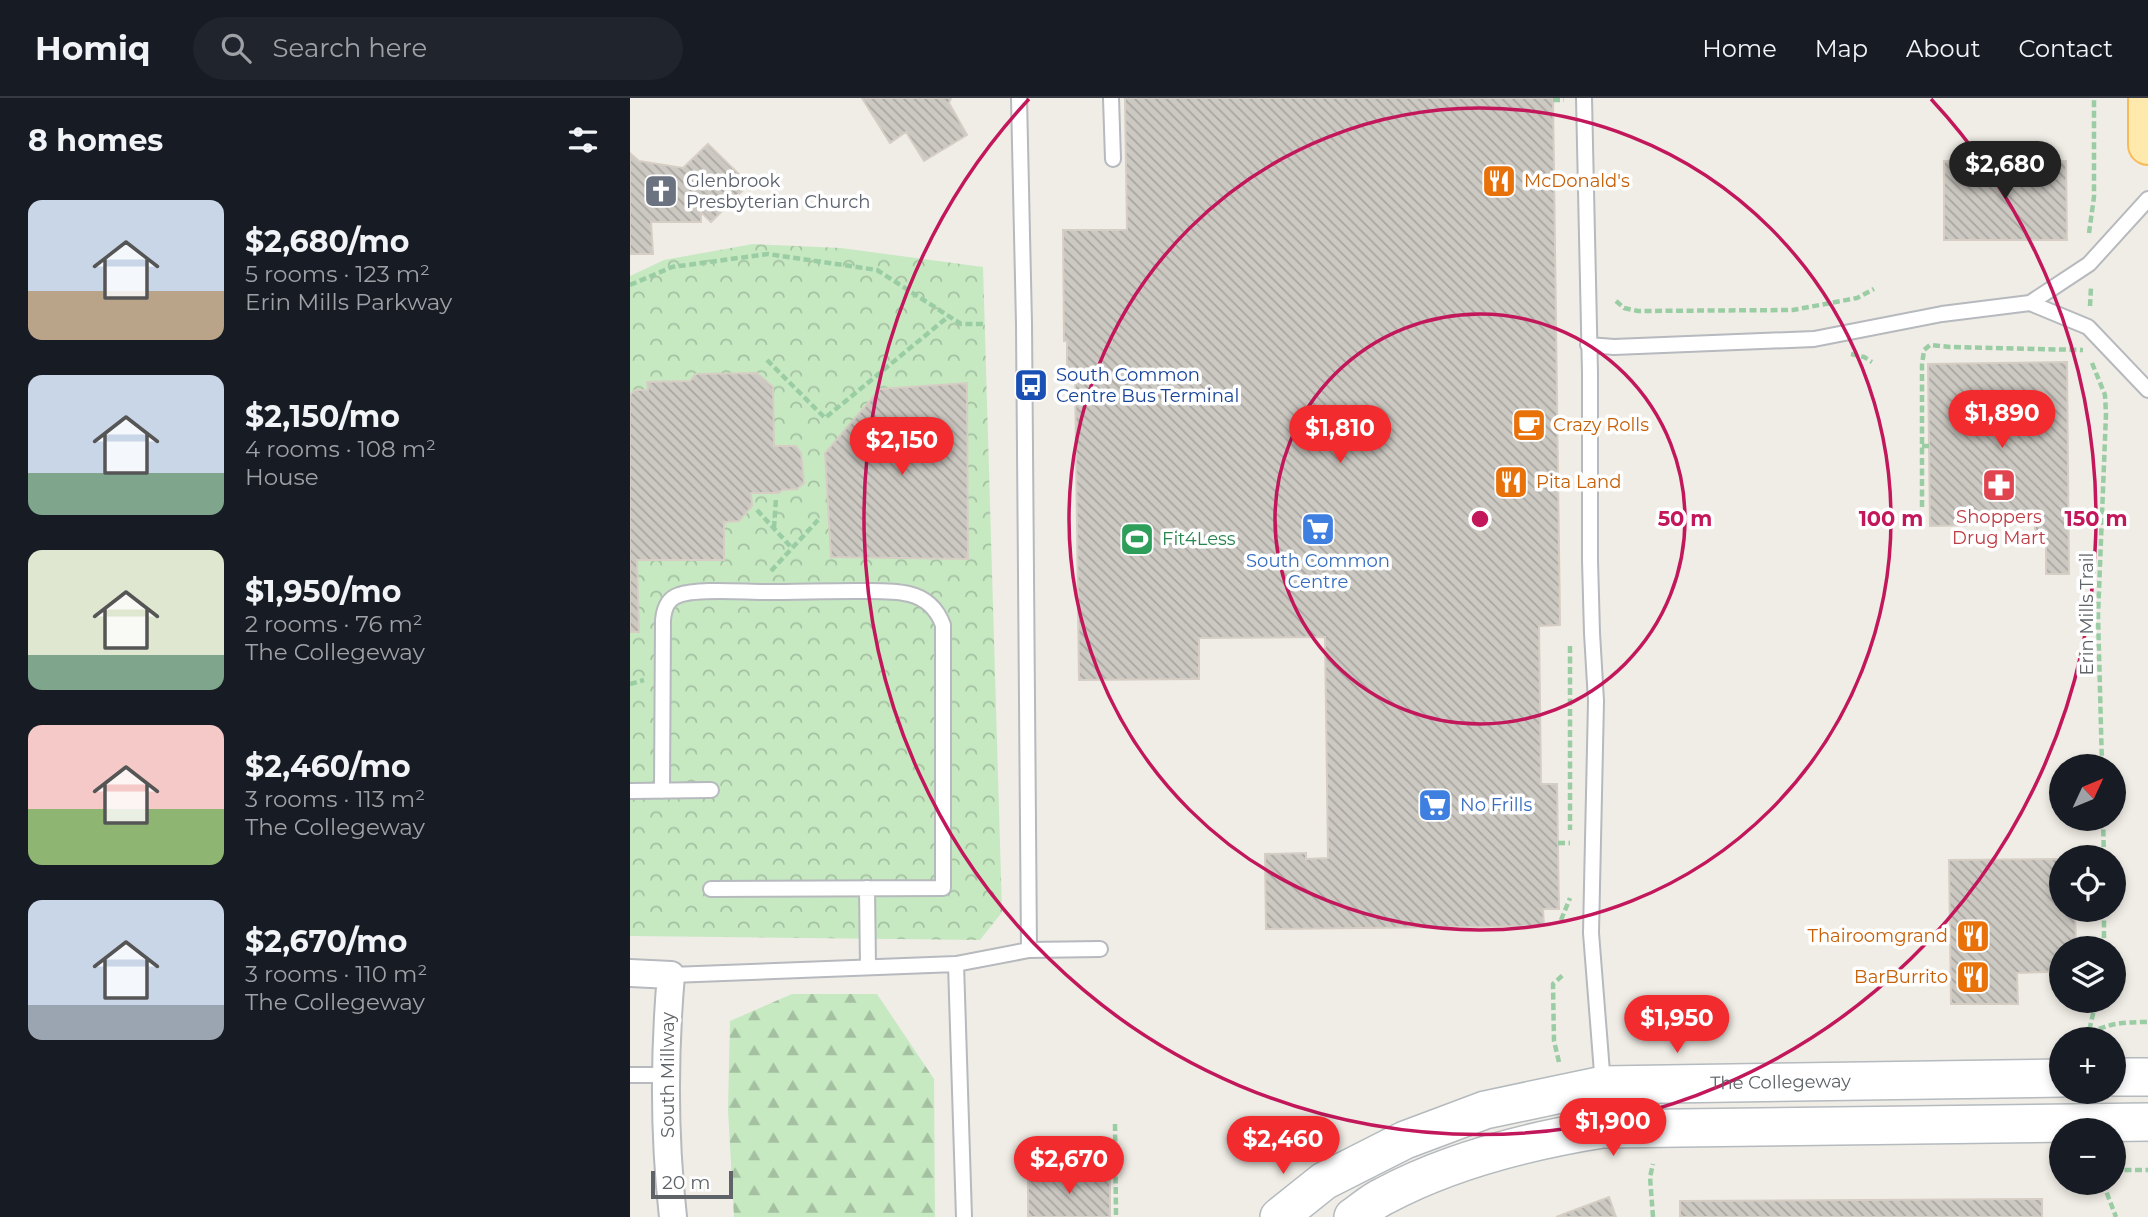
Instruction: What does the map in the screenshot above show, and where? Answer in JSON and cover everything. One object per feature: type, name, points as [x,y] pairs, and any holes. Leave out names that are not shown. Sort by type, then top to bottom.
[{"type":"main road","points":[[2148,98],[2148,145]]},
{"type":"street","points":[[630,974],[671,975]]},
{"type":"street","name":"South Millway","points":[[671,975],[666,1033],[668,1172],[673,1217]]},
{"type":"street","points":[[2126,1077],[2148,1077]]},
{"type":"street","name":"The Collegeway","points":[[1279,1217],[1324,1181],[1405,1140],[1485,1110],[1602,1085],[2049,1078]]},
{"type":"street","points":[[1353,1217],[1383,1196],[1439,1171],[1548,1138],[1602,1129],[2148,1122]]},
{"type":"lane","points":[[1019,98],[1024,337],[1029,950]]},
{"type":"lane","points":[[1111,98],[1113,159]]},
{"type":"lane","points":[[1584,98],[1591,607],[1597,701],[1591,933],[1602,1085],[1602,1129]]},
{"type":"lane","points":[[1588,345],[1615,347],[1814,339],[1942,314],[2030,303],[2089,264],[2148,200]]},
{"type":"lane","points":[[2030,303],[2088,327],[2148,390]]},
{"type":"lane","points":[[662,791],[664,610],[669,601],[678,595],[711,592],[907,593],[929,604],[938,613],[943,625],[943,888],[711,889]]},
{"type":"lane","points":[[630,791],[711,790]]},
{"type":"lane","points":[[867,888],[868,967]]},
{"type":"lane","points":[[671,975],[956,964],[1029,950],[1100,949]]},
{"type":"lane","points":[[956,964],[964,1217]]},
{"type":"lane","points":[[630,1075],[667,1075]]},
{"type":"path","points":[[2089,237],[2094,197],[2094,98]]},
{"type":"path","points":[[1553,100],[1564,100]]},
{"type":"path","points":[[630,285],[672,267],[768,254],[877,271],[961,324],[985,324]]},
{"type":"path","points":[[2090,309],[2092,279]]},
{"type":"path","points":[[1616,301],[1623,308],[1638,311],[1793,310],[1857,298],[1874,289]]},
{"type":"path","points":[[767,360],[825,418],[949,316]]},
{"type":"path","points":[[1922,507],[1924,350],[1930,345],[2088,350]]},
{"type":"path","name":"Erin Mills Trail","points":[[2091,360],[2105,395],[2106,414],[2098,615],[2102,754]]},
{"type":"path","points":[[1922,446],[1930,446]]},
{"type":"path","points":[[774,529],[776,498]]},
{"type":"path","points":[[757,510],[791,547]]},
{"type":"path","points":[[753,592],[818,520]]},
{"type":"path","points":[[1558,843],[1570,842]]},
{"type":"path","points":[[1559,1063],[1554,1041],[1553,984],[1563,975]]},
{"type":"path","points":[[2104,1027],[2118,1022],[2148,1022]]},
{"type":"path","points":[[1115,1124],[1116,1217]]},
{"type":"path","points":[[1653,1164],[1650,1177],[1653,1217]]},
{"type":"path","points":[[2126,1170],[2148,1170]]},
{"type":"path","points":[[2108,1195],[2116,1217]]},
{"type":"green space","points":[[753,244],[841,248],[983,267],[1002,912],[980,940],[630,936],[630,276],[664,260]]},
{"type":"green space","points":[[792,994],[877,994],[934,1079],[935,1217],[734,1217],[728,1110],[730,1021]]},
{"type":"building","points":[[862,98],[951,98],[949,103],[967,135],[924,161],[906,132],[890,143]]},
{"type":"building","name":"South Common Centre","points":[[1125,98],[1553,98],[1560,625],[1539,626],[1541,784],[1557,784],[1559,909],[1543,909],[1544,926],[1266,929],[1265,854],[1306,853],[1306,859],[1328,858],[1325,637],[1199,638],[1199,679],[1079,680],[1075,374],[1067,374],[1067,341],[1064,341],[1063,230],[1127,230]]},
{"type":"building","points":[[708,144],[749,184],[711,222],[701,212],[701,222],[651,222],[653,254],[630,254],[630,153],[639,161],[683,168]]},
{"type":"building","points":[[1944,161],[2066,161],[2067,240],[1944,240]]},
{"type":"building","name":"Shoppers Drug Mart","points":[[2067,362],[2069,574],[2046,574],[2046,542],[2035,542],[2035,524],[1930,526],[1928,364]]},
{"type":"building","points":[[757,373],[773,387],[774,446],[796,446],[801,453],[804,483],[797,489],[782,490],[779,493],[751,493],[752,506],[739,521],[724,522],[724,560],[637,560],[639,632],[630,632],[630,395],[635,390],[648,390],[647,382],[690,381],[696,374]]},
{"type":"building","points":[[967,383],[968,559],[831,557],[825,453],[880,389]]},
{"type":"building","points":[[2049,859],[2049,922],[2075,922],[2076,936],[2049,936],[2048,972],[2017,973],[2018,1004],[1951,1004],[1949,860]]},
{"type":"building","points":[[1028,1174],[1110,1174],[1110,1217],[1028,1217]]},
{"type":"building","points":[[1609,1197],[1616,1217],[1556,1217]]},
{"type":"building","points":[[2042,1199],[2042,1217],[1680,1217],[1680,1201]]},
{"type":"place","name":"McDonald's","points":[[1499,181]]},
{"type":"place","name":"Glenbrook Presbyterian Church","points":[[661,191]]},
{"type":"place","name":"South Common Centre Bus Terminal","points":[[1031,385]]},
{"type":"place","name":"Crazy Rolls","points":[[1529,425]]},
{"type":"place","name":"Pita Land","points":[[1511,482]]},
{"type":"place","name":"Shoppers Drug Mart","points":[[1999,485]]},
{"type":"place","name":"South Common Centre","points":[[1318,529]]},
{"type":"place","name":"Fit4Less","points":[[1137,539]]},
{"type":"place","name":"No Frills","points":[[1435,805]]},
{"type":"place","name":"Thairoomgrand","points":[[1973,936]]},
{"type":"place","name":"BarBurrito","points":[[1973,977]]}]
